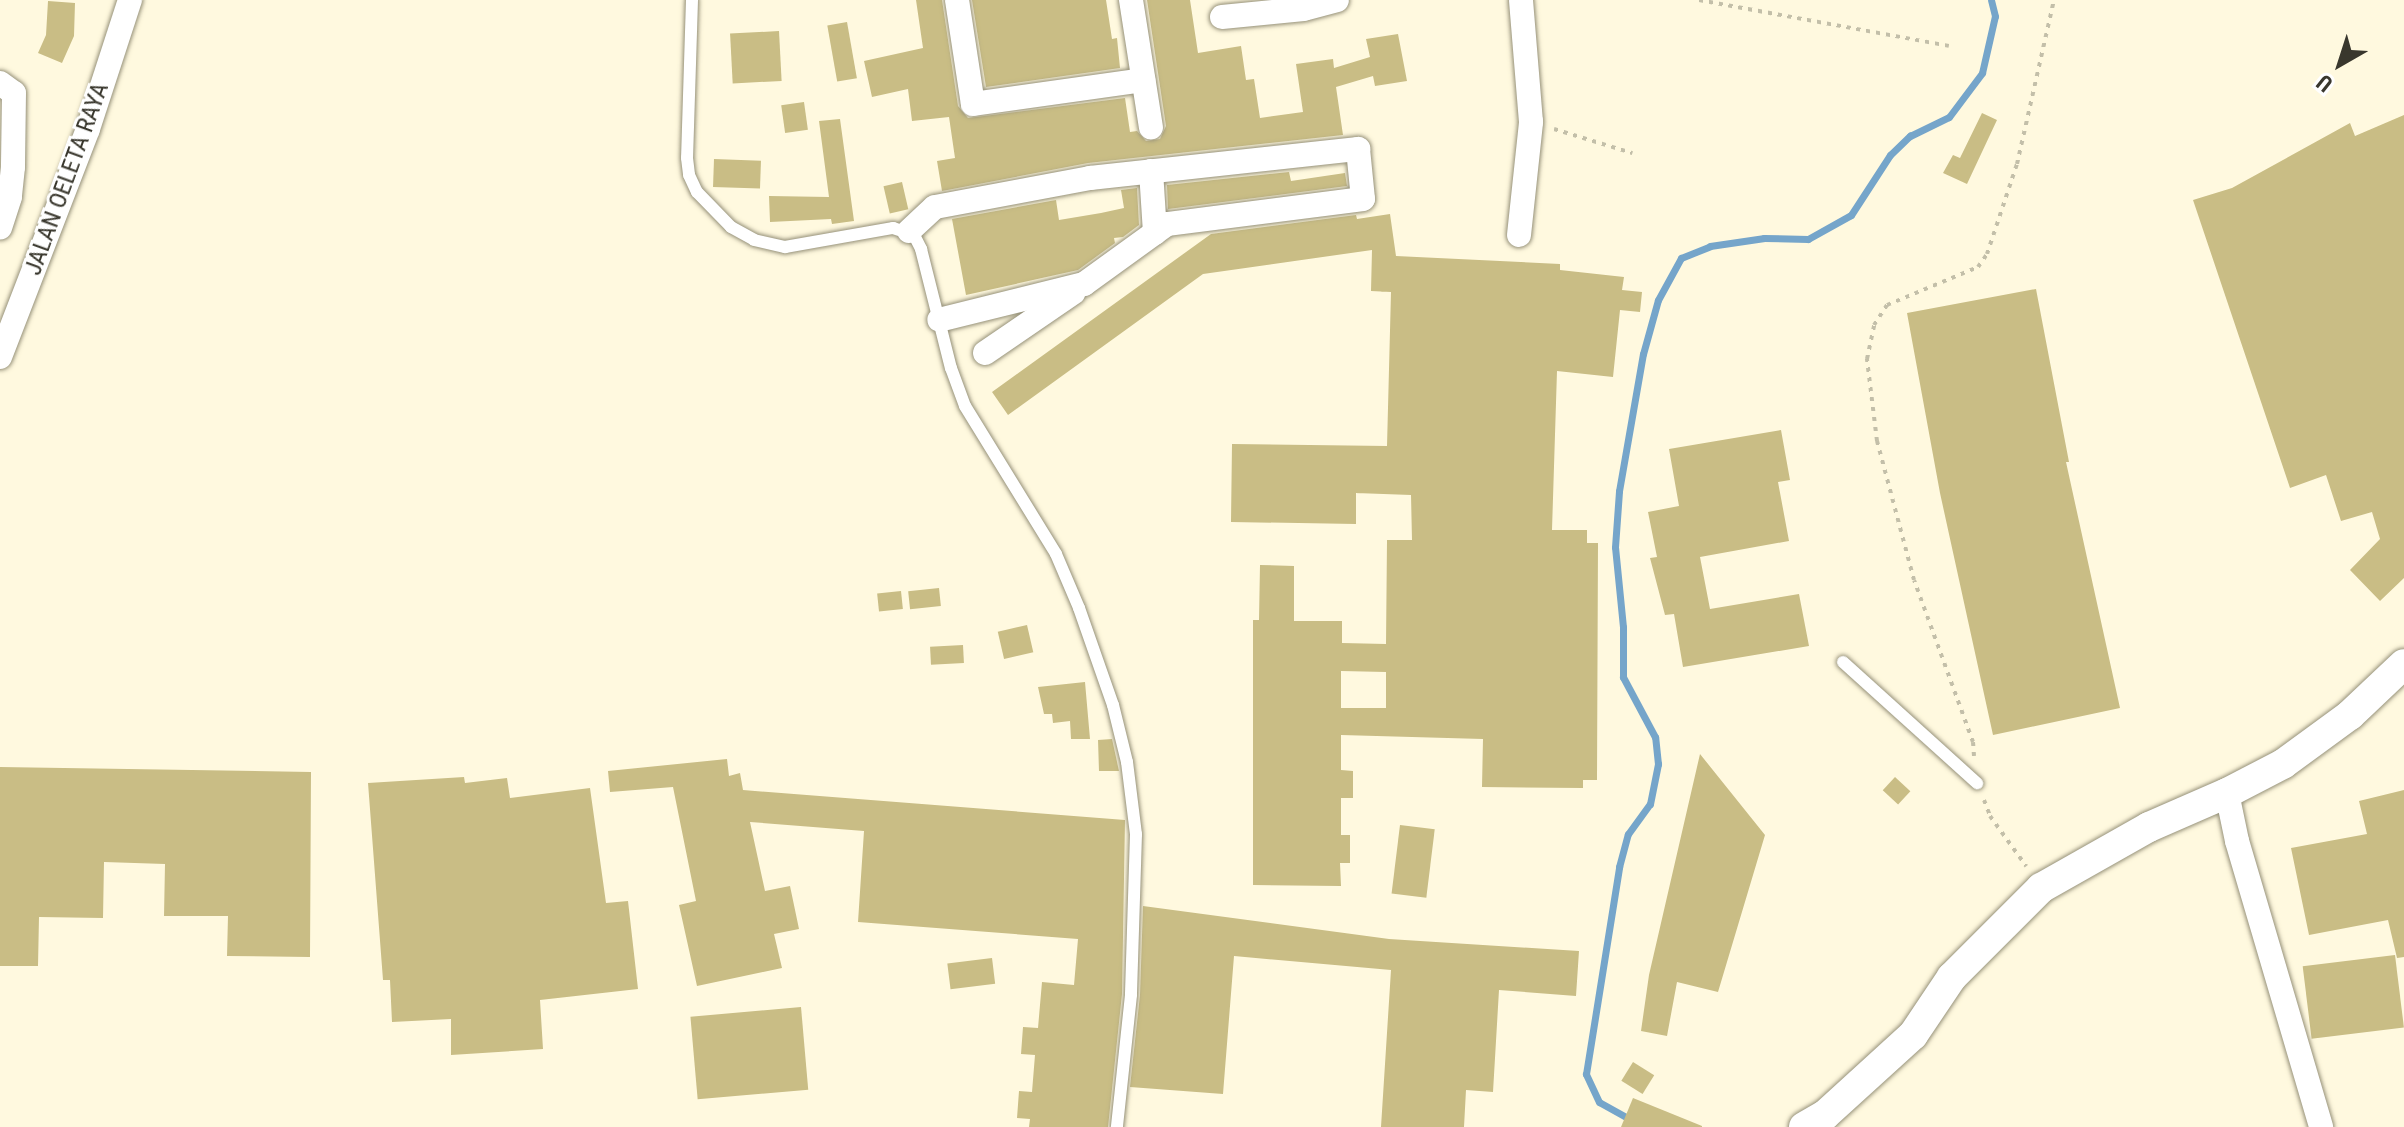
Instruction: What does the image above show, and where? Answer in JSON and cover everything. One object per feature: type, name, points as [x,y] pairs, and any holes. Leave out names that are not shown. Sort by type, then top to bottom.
[{"type":"street","name":"JALAN OELETA RAYA","points":[[0,357],[88,129],[130,0]]},
{"type":"street","points":[[957,0],[973,104],[1143,80]]},
{"type":"street","points":[[1131,0],[1151,127]]},
{"type":"street","points":[[1222,17],[1304,9],[1337,0]]},
{"type":"street","points":[[1519,235],[1531,122],[1521,0]]},
{"type":"street","points":[[0,83],[14,93],[0,227]]},
{"type":"street","points":[[909,231],[935,207],[1090,178],[1358,149],[1363,199],[1167,224],[985,353]]},
{"type":"street","points":[[1151,171],[1155,233]]},
{"type":"street","points":[[939,320],[1084,284]]},
{"type":"street","points":[[1804,1127],[1825,1115],[1913,1035],[1952,977],[2041,888],[2149,827],[2227,793],[2283,764],[2350,715],[2404,664]]},
{"type":"street","points":[[2227,793],[2237,841],[2321,1127]]},
{"type":"lane","points":[[692,0],[689,175],[711,208],[731,227],[754,240],[785,247],[893,228],[909,231],[921,249],[965,406],[1061,568],[1113,705],[1127,762],[1136,834],[1133,967],[1117,1127]]},
{"type":"lane","points":[[1843,662],[1977,783]]},
{"type":"path","points":[[1699,0],[1949,46]]},
{"type":"path","points":[[2041,888],[1990,816],[1977,783],[1973,742],[1914,580],[1877,441],[1867,359],[1874,325],[1887,305],[1978,267],[1987,254],[2017,164],[2054,0]]},
{"type":"path","points":[[1531,122],[1632,153]]},
{"type":"building","points":[[916,0],[942,0],[958,106],[968,118],[1125,98],[1130,132],[1137,131],[1146,141],[1160,139],[1166,126],[1147,0],[1190,0],[1198,53],[1241,46],[1246,80],[1254,79],[1260,118],[1303,112],[1296,64],[1333,59],[1334,68],[1370,57],[1366,39],[1398,34],[1407,81],[1375,86],[1373,76],[1336,87],[1343,135],[1088,163],[942,191],[937,161],[955,158],[949,117],[912,121],[908,89],[872,97],[864,61],[923,48]]},
{"type":"building","points":[[972,0],[1106,0],[1112,39],[1117,38],[1120,68],[986,87]]},
{"type":"building","points":[[48,1],[75,3],[74,36],[62,63],[38,53],[46,35]]},
{"type":"building","points":[[847,22],[857,78],[837,82],[827,25]]},
{"type":"building","points":[[779,31],[782,81],[733,83],[730,34]]},
{"type":"building","points":[[804,102],[808,130],[785,133],[781,105]]},
{"type":"building","points":[[1982,113],[1997,120],[1967,184],[1943,173],[1953,155],[1960,158]]},
{"type":"building","points":[[2404,115],[2404,578],[2380,601],[2350,570],[2380,539],[2372,512],[2341,521],[2326,475],[2290,488],[2193,200],[2232,188],[2350,123],[2355,136]]},
{"type":"building","points":[[840,119],[854,221],[832,224],[831,219],[770,222],[769,196],[829,197],[819,121]]},
{"type":"building","points":[[714,159],[761,161],[760,189],[713,187]]},
{"type":"building","points":[[1289,172],[1291,181],[1345,173],[1347,186],[1168,209],[1167,185]]},
{"type":"building","points":[[902,182],[908,209],[890,214],[883,186]]},
{"type":"building","points":[[1137,188],[1139,225],[1123,237],[1114,238],[1115,243],[1078,270],[966,295],[952,219],[1056,200],[1059,220],[1101,213],[1124,208],[1121,190]]},
{"type":"building","points":[[1390,214],[1396,256],[1560,264],[1560,270],[1624,277],[1622,290],[1642,292],[1640,312],[1620,310],[1613,377],[1557,371],[1552,530],[1587,530],[1587,543],[1598,543],[1597,780],[1583,780],[1583,788],[1482,787],[1483,739],[1341,735],[1341,770],[1353,771],[1353,798],[1341,798],[1341,835],[1350,835],[1350,863],[1340,863],[1341,886],[1253,885],[1253,620],[1259,620],[1260,565],[1294,566],[1294,621],[1342,621],[1342,643],[1386,644],[1387,540],[1412,540],[1411,495],[1356,493],[1356,524],[1231,522],[1232,444],[1387,446],[1391,292],[1371,291],[1372,250],[1203,274],[1008,415],[992,392],[1211,234],[1356,215],[1357,219]],"holes":[[[1341,671],[1386,672],[1386,708],[1341,708]]]},
{"type":"building","points":[[2036,289],[2069,462],[2066,462],[2120,708],[1993,735],[1940,493],[1907,313]]},
{"type":"building","points":[[1781,430],[1790,480],[1778,482],[1789,541],[1700,557],[1710,609],[1799,594],[1809,646],[1683,667],[1674,614],[1665,615],[1650,558],[1657,557],[1648,512],[1679,506],[1669,449]]},
{"type":"building","points":[[939,588],[941,606],[910,609],[908,591]]},
{"type":"building","points":[[901,591],[903,609],[879,611],[877,594]]},
{"type":"building","points":[[1027,625],[1033,652],[1004,659],[998,632]]},
{"type":"building","points":[[963,645],[964,663],[931,665],[930,647]]},
{"type":"building","points":[[1085,682],[1090,739],[1071,739],[1070,721],[1053,723],[1052,714],[1044,714],[1038,687]]},
{"type":"building","points":[[1112,739],[1119,771],[1099,771],[1098,740]]},
{"type":"building","points":[[1700,754],[1765,835],[1718,992],[1677,982],[1667,1036],[1641,1031],[1649,975]]},
{"type":"building","points":[[727,759],[729,776],[740,773],[743,790],[1125,820],[1122,994],[1108,1127],[1029,1127],[1030,1119],[1017,1118],[1019,1091],[1032,1092],[1035,1055],[1021,1054],[1023,1027],[1038,1028],[1042,982],[1074,985],[1078,939],[858,922],[864,831],[750,822],[765,891],[790,886],[799,929],[774,934],[782,968],[697,986],[679,905],[696,901],[673,787],[610,792],[608,771]]},
{"type":"building","points":[[0,767],[311,772],[310,957],[227,956],[228,916],[164,916],[165,864],[104,862],[103,918],[39,917],[38,966],[0,966]]},
{"type":"building","points":[[464,777],[465,783],[507,778],[510,798],[590,788],[606,903],[628,901],[638,989],[540,1000],[543,1049],[451,1055],[451,1019],[392,1022],[390,980],[383,980],[368,783]]},
{"type":"building","points":[[1895,777],[1910,791],[1898,804],[1883,790]]},
{"type":"building","points":[[2404,790],[2404,957],[2397,958],[2388,920],[2309,935],[2291,848],[2367,834],[2359,801]]},
{"type":"building","points":[[1400,825],[1435,829],[1426,898],[1392,893]]},
{"type":"building","points":[[1143,906],[1389,939],[1579,951],[1576,996],[1499,990],[1493,1092],[1466,1090],[1464,1127],[1381,1127],[1391,970],[1234,956],[1223,1094],[1130,1087],[1140,995]]},
{"type":"building","points":[[2395,955],[2404,1027],[2312,1039],[2303,966]]},
{"type":"building","points":[[992,958],[995,984],[951,989],[947,963]]},
{"type":"building","points":[[801,1007],[808,1090],[698,1099],[690,1017]]},
{"type":"building","points":[[1633,1062],[1654,1075],[1643,1094],[1621,1081]]},
{"type":"building","points":[[1633,1098],[1702,1126],[1702,1127],[1621,1127]]},
{"type":"waterway","points":[[1644,1127],[1599,1102],[1586,1074],[1619,867],[1628,834],[1650,804],[1658,764],[1655,737],[1623,677],[1623,627],[1615,547],[1619,491],[1643,354],[1658,300],[1681,258],[1710,246],[1764,238],[1808,239],[1851,215],[1890,155],[1910,136],[1949,117],[1982,73],[1995,16],[1991,0]]}]
